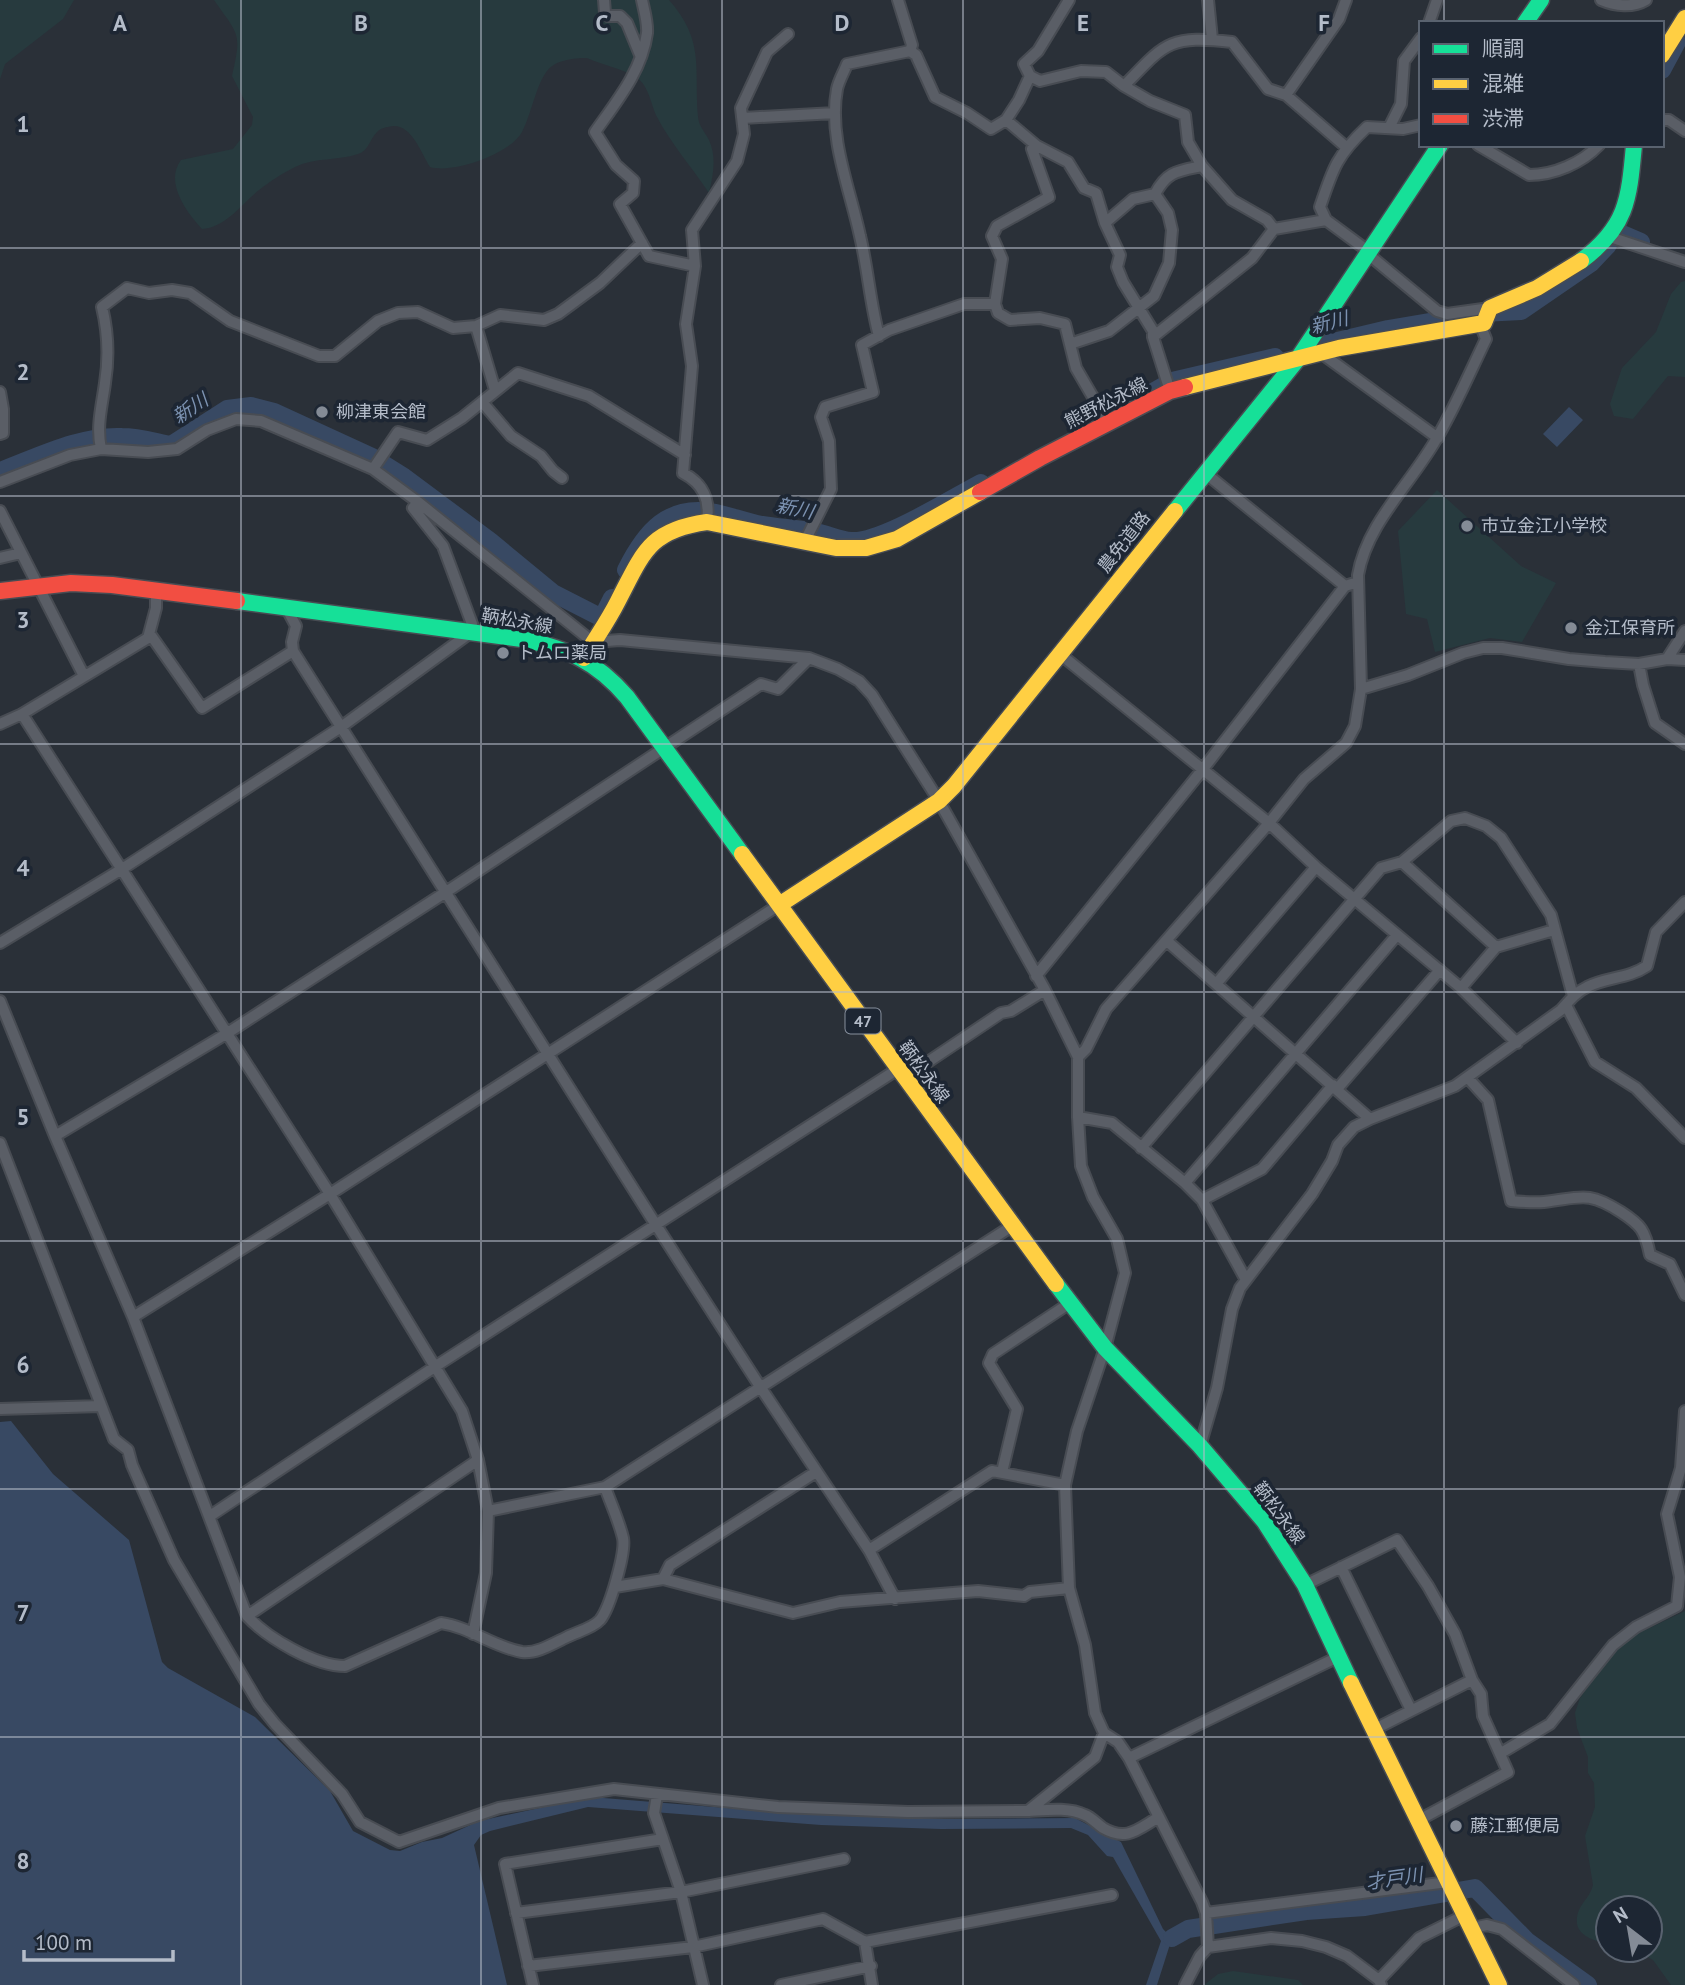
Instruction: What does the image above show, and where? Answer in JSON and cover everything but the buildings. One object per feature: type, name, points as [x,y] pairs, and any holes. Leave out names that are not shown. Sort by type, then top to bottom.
[{"type":"main road","points":[[1526,21],[1541,0]]},
{"type":"main road","points":[[1664,52],[1685,18]]},
{"type":"main road","name":"農免道路","points":[[779,905],[939,801],[954,786],[1302,352],[1439,147]]},
{"type":"main road","name":"熊野松永線","points":[[584,658],[610,617],[638,558],[652,542],[669,530],[689,523],[706,522],[836,548],[866,548],[897,539],[1040,458],[1104,416],[1167,385],[1302,352],[1321,353],[1423,332],[1487,315],[1552,282],[1593,253],[1610,237],[1626,202],[1634,147]]},
{"type":"main road","name":"鞆松永線","points":[[0,591],[71,583],[156,590],[470,633],[548,644],[584,658],[606,675],[625,694],[1070,1303],[1105,1348],[1200,1446],[1264,1521],[1305,1585],[1417,1821],[1499,1985]]},
{"type":"street","points":[[604,0],[605,13],[608,16],[620,16],[627,23],[641,57]]},
{"type":"street","points":[[642,0],[648,32],[641,57],[634,75],[595,132],[616,164],[634,181],[633,193],[620,204],[649,256],[695,266]]},
{"type":"street","points":[[898,0],[912,46],[910,51]]},
{"type":"street","points":[[1069,0],[1038,51],[1024,64],[1030,76],[1040,81],[1081,71],[1107,72],[1124,86],[1150,101],[1185,115],[1188,142],[1202,166],[1232,200],[1267,220],[1274,229]]},
{"type":"street","points":[[1208,0],[1212,39]]},
{"type":"street","points":[[1286,94],[1339,19],[1346,0]]},
{"type":"street","points":[[1601,0],[1619,6],[1646,0]]},
{"type":"street","points":[[1430,21],[1435,2]]},
{"type":"street","points":[[706,522],[709,506],[697,480],[683,473],[692,366],[685,324],[695,266],[692,230],[737,161],[744,134],[741,108],[767,52],[788,34]]},
{"type":"street","points":[[1124,86],[1156,52],[1172,41],[1212,39],[1232,42],[1268,89],[1286,94],[1346,147]]},
{"type":"street","points":[[1389,128],[1401,104],[1404,61],[1419,41]]},
{"type":"street","points":[[879,336],[870,303],[861,239],[842,163],[835,113],[838,86],[847,64],[910,51],[916,55],[935,97],[991,129],[1006,120],[1030,76]]},
{"type":"street","points":[[743,118],[835,113]]},
{"type":"street","points":[[1006,120],[1037,146],[1068,162],[1084,188],[1096,193],[1105,223],[1120,255],[1118,267],[1123,282],[1153,331],[1167,385]]},
{"type":"street","points":[[1664,120],[1669,120],[1685,131]]},
{"type":"street","points":[[1078,1056],[1086,1049],[1106,1009],[1269,823],[1304,779],[1346,743],[1355,726],[1361,689],[1358,582],[1361,557],[1371,537],[1438,438],[1486,340],[1487,315],[1447,314],[1437,311],[1326,220],[1320,207],[1332,171],[1346,147],[1367,127],[1403,129],[1419,125]]},
{"type":"street","points":[[1037,146],[1032,149],[1049,197],[997,226],[992,236],[1002,259],[995,304],[998,313],[1010,320],[1040,318],[1065,324],[1076,368],[1104,416]]},
{"type":"street","points":[[1481,147],[1530,175],[1564,169],[1596,147]]},
{"type":"street","points":[[1155,194],[1163,179],[1175,171],[1202,166]]},
{"type":"street","points":[[1105,223],[1133,198],[1155,194]]},
{"type":"street","points":[[1070,344],[1109,331],[1154,296],[1168,263],[1172,230],[1168,213],[1155,194]]},
{"type":"street","points":[[1153,337],[1252,258],[1274,229],[1326,220]]},
{"type":"street","points":[[1610,237],[1685,262]]},
{"type":"street","points":[[101,449],[97,432],[106,380],[108,331],[102,307],[127,288],[149,293],[172,290],[190,293],[230,321],[320,356],[335,356],[378,321],[398,313],[418,312],[453,328],[476,326],[500,315],[544,320],[558,314],[600,283],[642,243]]},
{"type":"street","points":[[805,541],[831,489],[829,441],[821,417],[825,407],[873,392],[862,345],[889,330],[964,304],[995,304]]},
{"type":"street","points":[[476,326],[495,390]]},
{"type":"street","points":[[1321,353],[1438,438]]},
{"type":"street","points":[[373,469],[398,432],[427,440],[462,418],[517,373],[589,396],[685,455]]},
{"type":"street","points":[[0,392],[3,433],[0,434]]},
{"type":"street","points":[[482,402],[511,436],[541,456],[562,478]]},
{"type":"street","points":[[0,482],[70,455],[101,449],[148,452],[177,449],[207,430],[236,419],[261,421],[373,469],[593,642],[620,640],[809,658],[849,675],[872,695],[939,801],[1045,990],[1078,1056],[1081,1166],[1093,1197],[1117,1239],[1125,1273],[1105,1348],[1077,1431],[1065,1485],[1069,1588],[1085,1645],[1095,1713],[1104,1733],[1118,1742],[1129,1758],[1192,1880],[1207,1923],[1209,1947]]},
{"type":"street","points":[[1204,472],[1345,586]]},
{"type":"street","points":[[0,943],[122,869],[341,727],[470,633],[472,624],[443,546],[413,508],[418,502]]},
{"type":"street","points":[[0,510],[85,676]]},
{"type":"street","points":[[0,558],[21,553]]},
{"type":"street","points":[[1036,976],[1203,769],[1345,586],[1358,582]]},
{"type":"street","points":[[0,724],[22,714],[148,638],[156,608],[156,590]]},
{"type":"street","points":[[287,609],[296,626],[293,651],[656,1225],[869,1550],[895,1599]]},
{"type":"street","points":[[1667,659],[1685,631]]},
{"type":"street","points":[[150,634],[202,708],[293,651]]},
{"type":"street","points":[[1361,689],[1483,648],[1502,648],[1569,659],[1639,664],[1667,659],[1685,660]]},
{"type":"street","points":[[1060,654],[1269,823],[1316,867],[1461,988],[1517,1043]]},
{"type":"street","points":[[55,1136],[226,1034],[761,684],[778,690],[809,658]]},
{"type":"street","points":[[1639,664],[1655,723],[1685,744]]},
{"type":"street","points":[[22,714],[330,1194],[462,1411],[478,1460],[488,1511],[486,1573],[473,1634]]},
{"type":"street","points":[[1141,1148],[1381,868],[1402,862],[1451,821],[1465,818],[1486,826],[1501,838],[1551,915],[1569,1000],[1595,1062],[1636,1088],[1685,1138]]},
{"type":"street","points":[[1402,862],[1496,947]]},
{"type":"street","points":[[1216,984],[1316,867]]},
{"type":"street","points":[[1200,1446],[1217,1388],[1232,1309],[1245,1278],[1312,1194],[1332,1161],[1338,1145],[1354,1127],[1455,1086],[1517,1043],[1588,986],[1635,974],[1647,966],[1656,932],[1685,902]]},
{"type":"street","points":[[133,1317],[550,1054],[779,905]]},
{"type":"street","points":[[1461,988],[1496,947],[1554,930]]},
{"type":"street","points":[[1185,1183],[1397,935]]},
{"type":"street","points":[[1167,941],[1370,1119]]},
{"type":"street","points":[[1202,1200],[1262,1169],[1440,970]]},
{"type":"street","points":[[211,1516],[436,1366],[656,1225],[1001,1013],[1011,1011],[1045,990]]},
{"type":"street","points":[[0,1001],[133,1317],[247,1616],[274,1637],[315,1660],[333,1666],[352,1663],[441,1623],[504,1647],[524,1652],[535,1651],[599,1622],[615,1587],[624,1541],[605,1487]]},
{"type":"street","points":[[1468,1078],[1488,1100],[1511,1201],[1544,1202],[1569,1197],[1592,1197],[1609,1204],[1639,1224],[1647,1238],[1650,1255],[1670,1264],[1685,1295]]},
{"type":"street","points":[[1078,1117],[1112,1124],[1185,1183],[1202,1200],[1245,1278]]},
{"type":"street","points":[[0,1143],[114,1439],[128,1450],[174,1560],[259,1704],[342,1794],[360,1822],[398,1842],[499,1808],[614,1789],[657,1798],[791,1807],[908,1812],[1056,1810],[1084,1814],[1104,1829],[1130,1835],[1159,1817]]},
{"type":"street","points":[[488,1511],[605,1487],[1013,1226]]},
{"type":"street","points":[[1002,1472],[1017,1409],[989,1363],[993,1353],[1070,1303]]},
{"type":"street","points":[[0,1409],[101,1406]]},
{"type":"street","points":[[1501,1753],[1550,1724],[1613,1645],[1636,1627],[1677,1606],[1680,1577],[1667,1514],[1683,1467],[1685,1411]]},
{"type":"street","points":[[247,1616],[478,1460]]},
{"type":"street","points":[[869,1550],[992,1471],[1065,1485]]},
{"type":"street","points":[[663,1579],[670,1565],[816,1472]]},
{"type":"street","points":[[1305,1585],[1397,1540],[1455,1633],[1472,1680],[1481,1694],[1482,1716],[1508,1772],[1417,1821]]},
{"type":"street","points":[[1341,1567],[1411,1710]]},
{"type":"street","points":[[615,1587],[632,1582],[663,1579],[793,1613],[840,1602],[978,1591],[1024,1597],[1030,1592],[1069,1588]]},
{"type":"street","points":[[1129,1758],[1338,1657]]},
{"type":"street","points":[[1373,1730],[1472,1680]]},
{"type":"street","points":[[1028,1811],[1095,1757],[1104,1733]]},
{"type":"street","points":[[657,1798],[654,1813],[681,1892],[703,1985]]},
{"type":"street","points":[[533,1985],[505,1864],[663,1839]]},
{"type":"street","points":[[516,1913],[681,1892],[845,1859]]},
{"type":"street","points":[[1207,1923],[1451,1888]]},
{"type":"street","points":[[528,1966],[693,1947],[823,1919],[865,1942],[1112,1895]]},
{"type":"street","points":[[1185,1985],[1200,1956],[1209,1947],[1271,1938],[1326,1947],[1347,1956],[1380,1982],[1419,1938],[1468,1922],[1502,1929],[1574,1985]]},
{"type":"street","points":[[865,1942],[872,1985]]},
{"type":"street","points":[[781,1985],[871,1966]]},
{"type":"green space","points":[[0,0],[74,0],[63,19],[5,64],[0,79]]},
{"type":"green space","points":[[214,0],[669,0],[688,29],[693,42],[697,69],[698,119],[709,140],[714,160],[709,193],[663,127],[641,81],[626,72],[587,58],[576,58],[550,67],[540,84],[522,132],[516,140],[494,155],[453,168],[430,167],[408,132],[396,126],[386,127],[378,131],[362,152],[295,167],[263,187],[226,220],[202,229],[180,197],[176,187],[176,169],[181,160],[233,149],[252,125],[253,117],[232,76],[237,51],[236,35]]},
{"type":"green space","points":[[1685,281],[1685,377],[1668,376],[1633,419],[1614,416],[1610,404],[1622,368],[1656,332],[1671,294]]},
{"type":"green space","points":[[1437,490],[1521,566],[1556,583],[1522,642],[1490,638],[1435,652],[1427,619],[1406,614],[1398,531]]},
{"type":"green space","points":[[1685,1611],[1685,1985],[1671,1985],[1656,1964],[1664,1964],[1664,1894],[1594,1894],[1594,1940],[1583,1934],[1577,1924],[1579,1910],[1593,1885],[1585,1836],[1595,1807],[1594,1783],[1588,1773],[1588,1757],[1577,1728],[1575,1713],[1580,1698],[1613,1651],[1639,1633]]},
{"type":"green space","points":[[1233,1971],[1298,1980],[1303,1985],[1204,1985],[1218,1974]]},
{"type":"water","points":[[1569,407],[1583,420],[1557,447],[1543,434]]},
{"type":"water","points":[[11,1421],[53,1474],[129,1540],[162,1662],[168,1668],[255,1717],[330,1791],[353,1831],[390,1850],[400,1851],[442,1838],[479,1821],[591,1797],[778,1812],[945,1819],[1075,1818],[1121,1842],[1163,1929],[1172,1938],[1157,1985],[1146,1985],[1161,1941],[1113,1857],[1107,1856],[1088,1835],[1071,1828],[941,1829],[821,1825],[588,1807],[490,1831],[481,1835],[474,1845],[507,1985],[0,1985],[0,1422]]},
{"type":"waterway","points":[[1664,66],[1677,42]]},
{"type":"waterway","name":"新川","points":[[1620,233],[1641,242]]},
{"type":"waterway","name":"新川","points":[[1329,343],[1388,329],[1482,313],[1521,311],[1591,263],[1608,245]]},
{"type":"waterway","name":"新川","points":[[1151,393],[1172,381],[1275,357]]},
{"type":"waterway","name":"新川","points":[[0,471],[75,443],[106,437],[128,437],[171,445],[227,409],[251,406],[274,412],[372,457],[404,477],[490,541],[553,593],[602,618],[612,598]]},
{"type":"waterway","name":"新川","points":[[626,570],[650,533],[671,517],[684,512],[716,513],[757,524],[820,533],[851,541],[864,540],[898,527],[981,483]]},
{"type":"waterway","name":"才戸川","points":[[1172,1938],[1188,1929],[1306,1911],[1365,1907],[1475,1888],[1527,1941],[1588,1985]]},
{"type":"traffic: fast","points":[[1526,21],[1541,0]]},
{"type":"traffic: fast","points":[[1175,511],[1297,360],[1439,147]]},
{"type":"traffic: fast","points":[[1581,261],[1596,249],[1617,224],[1627,197],[1634,147]]},
{"type":"traffic: fast","points":[[237,601],[522,639],[580,658],[604,674],[627,697],[742,854]]},
{"type":"traffic: fast","points":[[1056,1284],[1105,1348],[1200,1446],[1264,1521],[1305,1585],[1351,1683]]},
{"type":"traffic: slow","points":[[1664,52],[1685,18]]},
{"type":"traffic: slow","points":[[1185,387],[1339,348],[1484,323],[1490,308],[1537,288],[1581,261]]},
{"type":"traffic: slow","points":[[584,658],[642,557],[650,546],[672,531],[707,522],[836,548],[866,548],[897,539],[980,492]]},
{"type":"traffic: slow","points":[[779,905],[939,801],[954,786],[1175,511]]},
{"type":"traffic: slow","points":[[742,854],[1056,1284]]},
{"type":"traffic: slow","points":[[1351,1683],[1499,1985]]},
{"type":"traffic: jam","points":[[980,492],[1170,391],[1185,387]]},
{"type":"traffic: jam","points":[[0,591],[71,583],[112,585],[237,601]]},
{"type":"place","name":"柳津東会館","points":[[322,412]]},
{"type":"place","name":"市立金江小学校","points":[[1467,526]]},
{"type":"place","name":"金江保育所","points":[[1571,628]]},
{"type":"place","name":"トムロ薬局","points":[[503,653]]},
{"type":"place","name":"藤江郵便局","points":[[1456,1826]]}]
